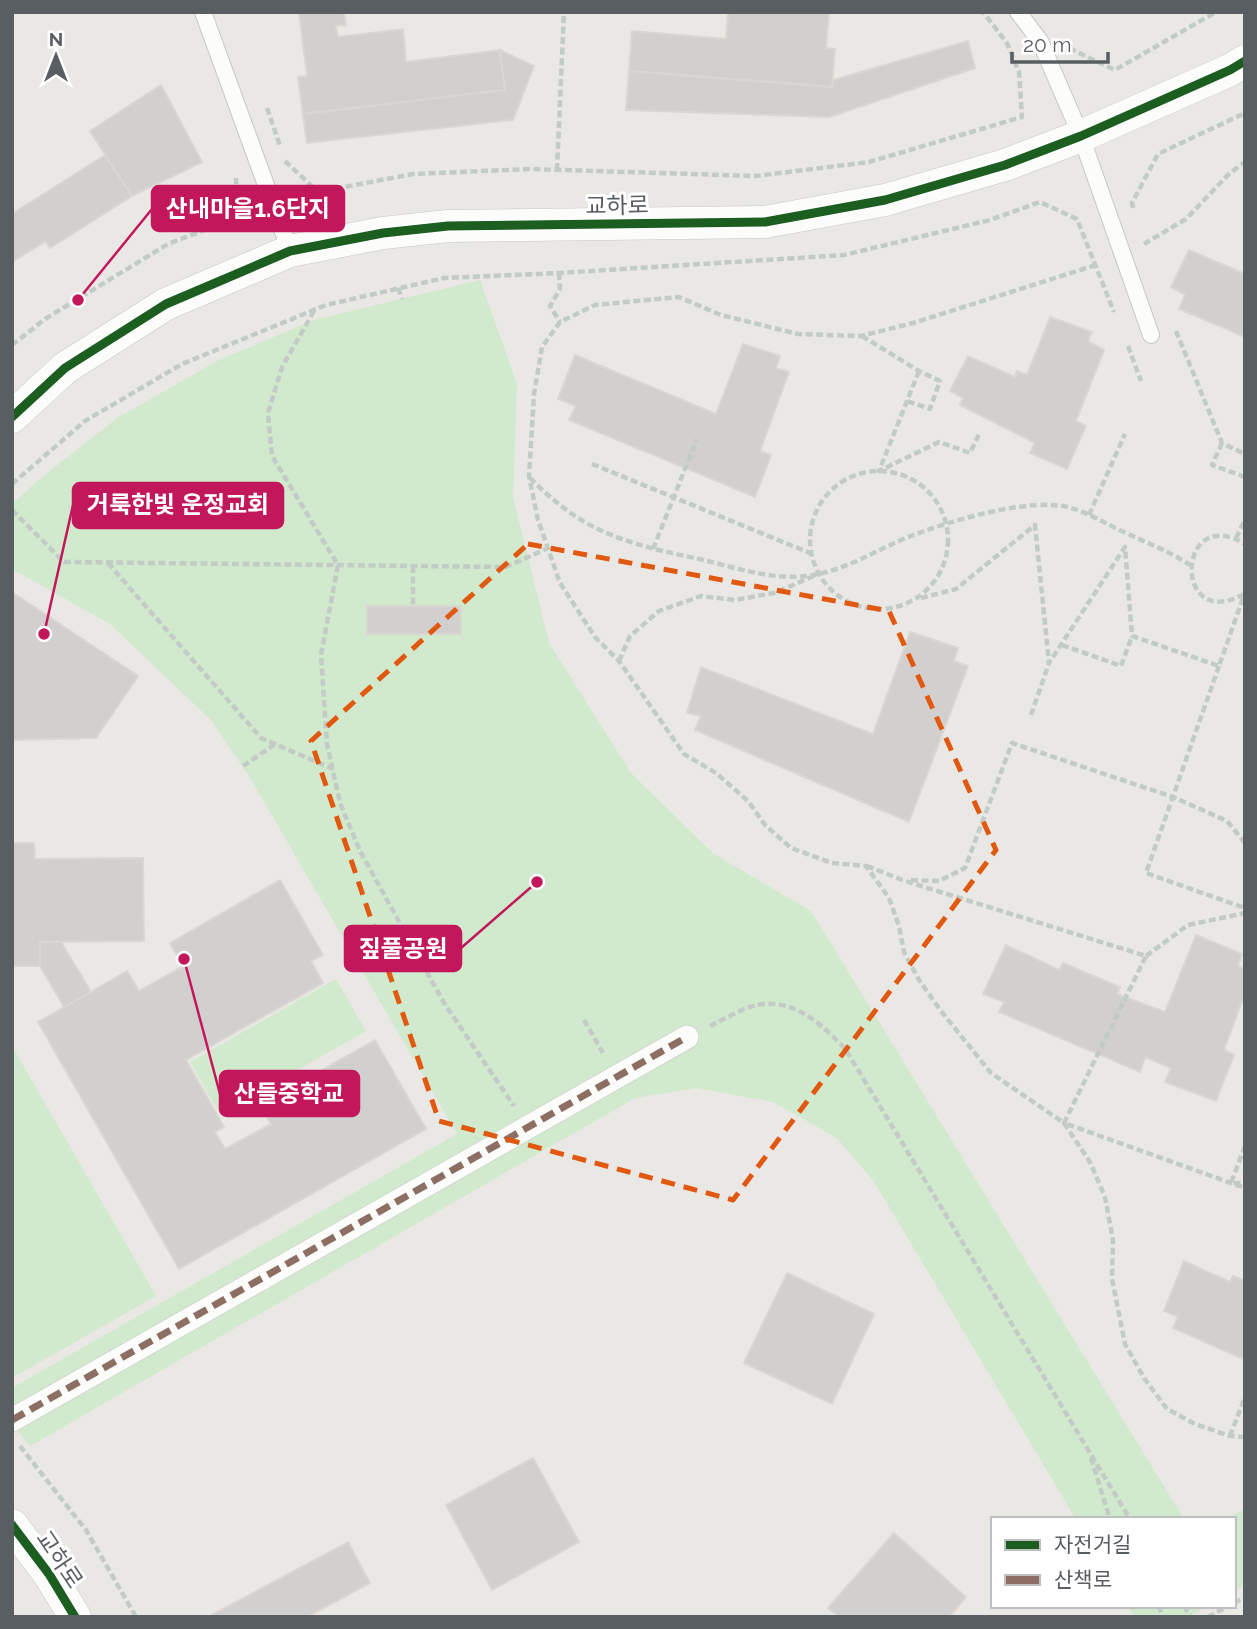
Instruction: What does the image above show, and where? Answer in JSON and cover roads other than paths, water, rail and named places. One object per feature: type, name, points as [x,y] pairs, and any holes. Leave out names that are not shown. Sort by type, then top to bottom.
[{"type":"street","name":"교하로","points":[[12,417],[65,368],[166,304],[290,251],[383,233],[448,226],[765,222],[885,200],[1005,165],[1081,136],[1245,61]]},
{"type":"street","points":[[12,1420],[687,1037]]},
{"type":"street","name":"교하로","points":[[12,1525],[49,1574],[75,1617]]},
{"type":"lane","points":[[203,12],[290,251]]},
{"type":"lane","points":[[1018,12],[1040,41],[1081,136],[1151,335]]},
{"type":"place","name":"산내마을1.6단지","points":[[78,300]]},
{"type":"place","name":"거룩한빛 운정교회","points":[[44,634]]},
{"type":"place","name":"짚풀공원","points":[[537,882]]},
{"type":"place","name":"산들중학교","points":[[184,959]]}]
